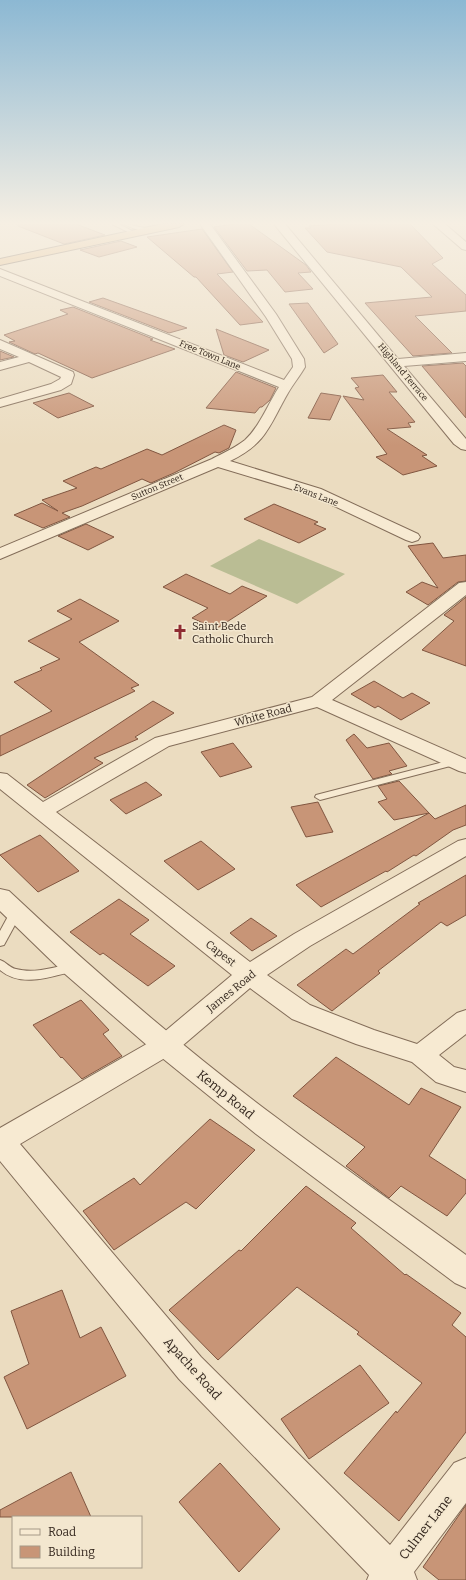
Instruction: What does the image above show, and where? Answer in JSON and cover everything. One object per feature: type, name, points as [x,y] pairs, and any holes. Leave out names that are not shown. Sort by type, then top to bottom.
[{"type":"street","name":"Free Town Lane","points":[[65,298],[286,385]]},
{"type":"street","name":"Sutton Street","points":[[0,554],[216,462],[240,450],[251,441],[299,367],[298,359],[272,316],[259,298]]},
{"type":"street","name":"Highland Terrace","points":[[341,298],[459,441],[466,446]]},
{"type":"street","points":[[0,344],[65,372],[68,375],[66,381],[56,387],[0,403]]},
{"type":"street","points":[[396,363],[466,357]]},
{"type":"street","points":[[0,366],[30,358]]},
{"type":"street","name":"Evans Lane","points":[[216,462],[316,492],[412,537]]},
{"type":"street","name":"White Road","points":[[43,811],[162,742],[319,701],[465,587]]},
{"type":"street","points":[[319,701],[461,764]]},
{"type":"street","name":"Capest","points":[[0,779],[43,811],[249,975],[301,1012],[365,1037],[421,1055],[445,1076],[466,1081]]},
{"type":"street","name":"James Road","points":[[1,1142],[166,1045],[249,975],[302,940],[466,846]]},
{"type":"street","name":"Kemp Road","points":[[8,905],[74,967],[166,1045],[266,1126],[466,1273]]},
{"type":"street","points":[[421,1055],[466,1020]]},
{"type":"street","name":"Apache Road","points":[[1,1142],[190,1368],[392,1577]]},
{"type":"street","name":"Culmer Lane","points":[[392,1577],[466,1475]]},
{"type":"lane","points":[[320,797],[461,764]]},
{"type":"lane","points":[[0,942],[8,905]]},
{"type":"lane","points":[[0,964],[11,973],[36,976],[74,967]]},
{"type":"green space","points":[[259,539],[345,574],[297,604],[210,566]]},
{"type":"building","points":[[103,298],[187,328],[169,333],[89,302]]},
{"type":"building","points":[[215,298],[240,298],[263,322],[240,325]]},
{"type":"building","points":[[424,298],[466,298],[466,311],[415,316],[452,353],[413,356],[365,303]]},
{"type":"building","points":[[308,303],[338,344],[324,353],[289,304]]},
{"type":"building","points":[[73,307],[175,349],[92,378],[38,353],[35,354],[9,342],[15,341],[4,335],[68,314],[60,310]]},
{"type":"building","points":[[216,329],[269,350],[243,362],[224,355]]},
{"type":"building","points":[[0,351],[14,357],[0,360]]},
{"type":"building","points":[[463,363],[466,366],[466,418],[422,366]]},
{"type":"building","points":[[236,372],[276,388],[270,400],[260,407],[255,413],[206,408]]},
{"type":"building","points":[[383,375],[397,392],[389,392],[415,422],[408,423],[411,427],[387,429],[427,455],[422,456],[437,466],[403,475],[376,457],[387,454],[343,396],[364,400],[355,388],[359,387],[351,378]]},
{"type":"building","points":[[69,393],[94,406],[58,418],[33,403]]},
{"type":"building","points":[[321,393],[341,396],[330,420],[308,418]]},
{"type":"building","points":[[224,425],[236,430],[229,448],[219,453],[215,452],[151,483],[142,479],[82,506],[62,513],[70,517],[43,528],[14,515],[42,503],[58,511],[42,500],[77,488],[63,481],[96,467],[101,469],[147,449],[162,455]]},
{"type":"building","points":[[274,504],[318,522],[314,524],[326,529],[299,543],[244,519]]},
{"type":"building","points":[[86,524],[114,537],[88,550],[58,536]]},
{"type":"building","points":[[433,543],[443,558],[466,555],[466,581],[458,582],[428,605],[406,592],[422,582],[438,588],[408,546]]},
{"type":"building","points":[[186,574],[230,594],[242,586],[267,596],[216,629],[192,618],[208,608],[163,587]]},
{"type":"building","points":[[466,597],[466,666],[422,650],[454,621],[444,615]]},
{"type":"building","points":[[80,599],[119,621],[79,642],[139,685],[131,688],[135,691],[0,756],[0,736],[52,711],[14,682],[42,670],[40,668],[60,659],[28,641],[72,619],[57,611]]},
{"type":"building","points":[[374,681],[403,698],[412,693],[430,703],[401,720],[378,706],[375,708],[351,694]]},
{"type":"building","points":[[153,701],[174,713],[135,737],[138,739],[94,758],[103,763],[45,798],[27,785]]},
{"type":"building","points":[[354,734],[367,748],[389,743],[407,766],[389,771],[392,774],[373,779],[346,740]]},
{"type":"building","points":[[233,743],[252,767],[220,777],[201,752]]},
{"type":"building","points":[[399,781],[429,813],[394,820],[378,802],[387,799],[378,786]]},
{"type":"building","points":[[146,782],[162,795],[126,814],[110,800]]},
{"type":"building","points":[[318,802],[333,832],[306,837],[291,807]]},
{"type":"building","points":[[466,805],[466,825],[453,830],[416,856],[414,855],[387,872],[386,871],[321,907],[296,885],[429,813],[435,819]]},
{"type":"building","points":[[40,835],[79,871],[38,892],[0,855]]},
{"type":"building","points":[[201,841],[235,869],[198,890],[164,861]]},
{"type":"building","points":[[466,875],[466,915],[447,926],[441,922],[378,971],[380,973],[332,1011],[297,985],[346,949],[353,954],[420,904],[418,903]]},
{"type":"building","points":[[119,899],[149,920],[130,934],[175,966],[148,986],[103,953],[100,955],[70,932]]},
{"type":"building","points":[[251,918],[277,936],[252,951],[230,933]]},
{"type":"building","points":[[81,1000],[109,1030],[103,1034],[122,1056],[82,1079],[62,1057],[61,1058],[33,1025]]},
{"type":"building","points":[[336,1057],[409,1105],[421,1088],[461,1107],[429,1156],[466,1180],[466,1193],[447,1216],[401,1186],[389,1198],[346,1166],[365,1147],[293,1096]]},
{"type":"building","points":[[210,1119],[255,1150],[196,1209],[186,1202],[114,1250],[83,1211],[134,1178],[140,1185]]},
{"type":"building","points":[[306,1186],[356,1223],[351,1228],[405,1275],[406,1274],[461,1313],[452,1325],[466,1337],[466,1432],[399,1521],[344,1473],[396,1411],[397,1413],[422,1383],[357,1334],[359,1332],[297,1287],[218,1360],[169,1310],[239,1250],[241,1251]]},
{"type":"building","points":[[62,1290],[80,1338],[101,1327],[126,1376],[27,1429],[4,1377],[29,1364],[11,1311]]},
{"type":"building","points":[[360,1365],[389,1403],[309,1459],[281,1419]]},
{"type":"building","points":[[220,1463],[280,1529],[239,1572],[179,1502]]},
{"type":"building","points":[[71,1472],[91,1516],[0,1517],[0,1510]]},
{"type":"building","points":[[466,1505],[466,1580],[439,1580],[423,1567]]},
{"type":"place","name":"Saint Bede Catholic Church","points":[[180,632]]}]
